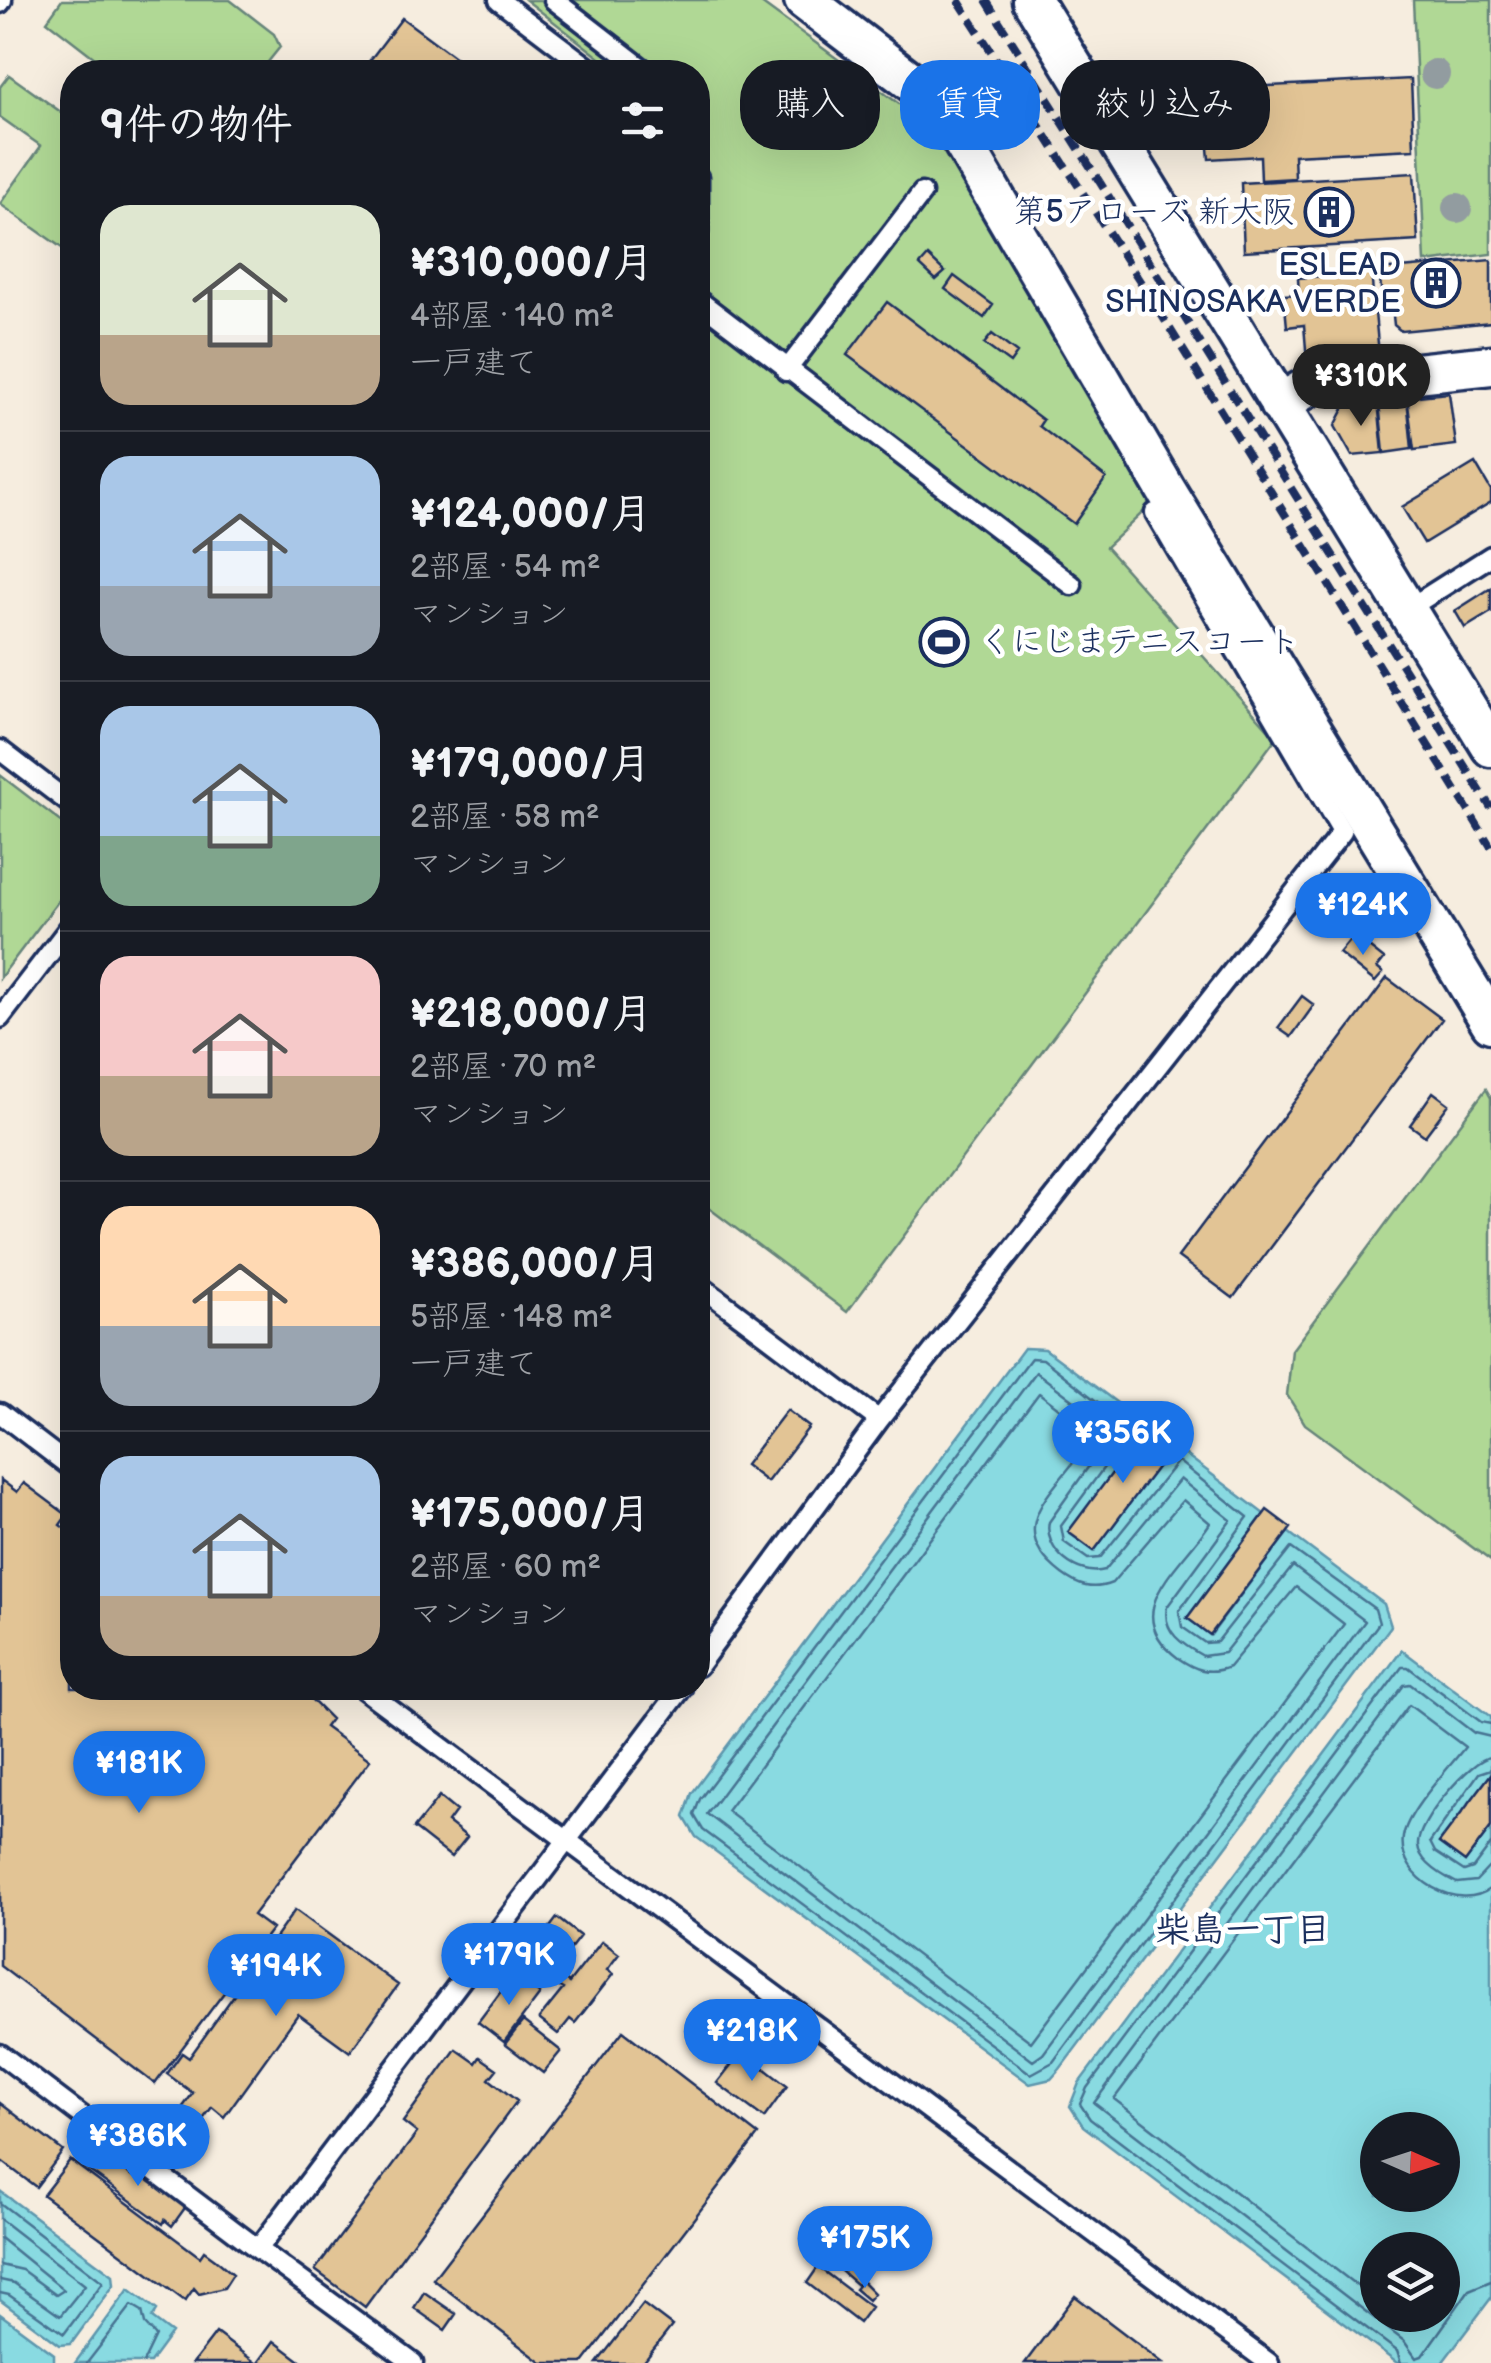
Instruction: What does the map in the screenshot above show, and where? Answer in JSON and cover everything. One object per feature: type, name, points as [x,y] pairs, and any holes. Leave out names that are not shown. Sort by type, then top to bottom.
[{"type":"street","points":[[804,0],[917,86],[949,119],[1166,490],[1491,1023]]},
{"type":"street","points":[[1032,0],[1491,747]]},
{"type":"street","points":[[1279,404],[1313,384],[1491,366]]},
{"type":"lane","points":[[499,0],[578,60]]},
{"type":"lane","points":[[554,0],[631,60]]},
{"type":"lane","points":[[786,371],[922,193]]},
{"type":"lane","points":[[710,310],[1072,585]]},
{"type":"lane","points":[[710,1650],[879,1420],[1342,832],[1155,514]]},
{"type":"lane","points":[[1406,610],[1491,556]]},
{"type":"lane","points":[[0,750],[60,797]]},
{"type":"lane","points":[[0,1018],[60,940]]},
{"type":"lane","points":[[710,1293],[879,1420]]},
{"type":"lane","points":[[0,1413],[60,1459]]},
{"type":"lane","points":[[378,1700],[1269,2363]]},
{"type":"lane","points":[[258,2249],[673,1700]]},
{"type":"lane","points":[[0,2054],[413,2363]]},
{"type":"green space","points":[[62,0],[230,0],[274,34],[280,47],[270,60],[97,60],[47,21]]},
{"type":"green space","name":"くにじまテニスコート","points":[[526,0],[757,0],[839,60],[740,60],[740,150],[880,150],[880,90],[900,105],[900,150],[953,150],[1157,499],[1106,547],[1276,738],[847,1312],[710,1209],[710,60],[603,60]]},
{"type":"green space","points":[[1413,0],[1491,0],[1491,254],[1425,262]]},
{"type":"green space","points":[[9,75],[60,111],[60,246],[0,204],[41,146],[0,117],[0,87]]},
{"type":"green space","points":[[0,775],[60,821],[60,899],[0,978]]},
{"type":"green space","points":[[1486,1089],[1491,1098],[1491,1561],[1305,1424],[1287,1395],[1292,1350]]},
{"type":"water","points":[[1024,1348],[1045,1349],[1148,1426],[1069,1533],[1094,1551],[1173,1445],[1264,1514],[1187,1618],[1211,1635],[1288,1532],[1384,1604],[1391,1626],[1060,2069],[1051,2079],[1030,2084],[696,1837],[684,1817],[692,1793]]},
{"type":"water","points":[[1402,1650],[1491,1717],[1491,1774],[1439,1843],[1465,1862],[1491,1827],[1491,2298],[1442,2363],[1397,2363],[1083,2126],[1070,2106],[1079,2083]]},
{"type":"water","points":[[0,2191],[113,2275],[114,2285],[71,2344],[60,2345],[0,2300]]},
{"type":"water","points":[[129,2289],[157,2310],[152,2318],[172,2333],[150,2363],[75,2363]]},
{"type":"water","points":[[0,2314],[54,2354],[54,2363],[0,2363]]},
{"type":"building","points":[[402,18],[459,60],[370,60]]},
{"type":"building","points":[[1411,79],[1414,149],[1294,155],[1295,178],[1261,180],[1260,156],[1209,159],[1208,150],[1270,150],[1270,86]]},
{"type":"building","name":"第5アローズ 新大阪","points":[[1414,173],[1418,241],[1244,251],[1241,183]]},
{"type":"building","points":[[928,256],[945,272],[936,280],[920,265]]},
{"type":"building","name":"ESLEAD SHINOSAKA VERDE","points":[[1491,260],[1491,322],[1401,331],[1394,325],[1391,297],[1382,298],[1379,270]]},
{"type":"building","points":[[1371,272],[1379,354],[1307,361],[1304,325],[1287,327],[1284,295],[1299,294],[1298,278]]},
{"type":"building","points":[[954,276],[993,305],[984,318],[945,289]]},
{"type":"building","points":[[887,302],[1043,420],[1039,426],[1106,478],[1074,524],[847,355]]},
{"type":"building","points":[[992,334],[1017,353],[1010,363],[984,344]]},
{"type":"building","points":[[1449,393],[1456,445],[1414,450],[1407,397]]},
{"type":"building","points":[[1407,398],[1412,449],[1384,453],[1379,402]]},
{"type":"building","points":[[1378,401],[1383,453],[1352,456],[1335,426],[1346,405]]},
{"type":"building","points":[[1475,463],[1491,490],[1491,502],[1424,543],[1402,507]]},
{"type":"building","points":[[1491,588],[1491,612],[1465,628],[1455,611]]},
{"type":"building","points":[[1354,935],[1384,959],[1377,968],[1383,973],[1375,982],[1339,953]]},
{"type":"building","points":[[1387,978],[1442,1019],[1233,1298],[1178,1257]]},
{"type":"building","points":[[1302,996],[1314,1005],[1291,1037],[1278,1028]]},
{"type":"building","points":[[1433,1092],[1449,1104],[1425,1136],[1410,1125]]},
{"type":"building","points":[[787,1410],[809,1427],[767,1482],[745,1465]]},
{"type":"building","points":[[1151,1421],[1177,1441],[1094,1551],[1068,1532]]},
{"type":"building","points":[[1,1480],[17,1492],[24,1483],[60,1510],[60,1700],[312,1700],[331,1719],[325,1727],[370,1760],[253,1915],[272,1929],[155,2084],[0,1966]]},
{"type":"building","points":[[1267,1510],[1291,1528],[1210,1635],[1187,1618]]},
{"type":"building","points":[[1491,1774],[1491,1827],[1465,1862],[1439,1843]]},
{"type":"building","points":[[439,1797],[456,1811],[448,1822],[467,1837],[451,1857],[414,1828]]},
{"type":"building","points":[[295,1910],[398,1985],[350,2052],[298,2014],[224,2117],[212,2107],[172,2162],[153,2148],[193,2093],[167,2074],[182,2053],[189,2058]]},
{"type":"building","points":[[557,1918],[580,1936],[553,1971],[569,1983],[602,1941],[619,1954],[607,1970],[613,1974],[575,2023],[570,2019],[558,2034],[539,2019],[563,1989],[521,1965]]},
{"type":"building","points":[[514,1974],[540,1994],[504,2042],[478,2022]]},
{"type":"building","points":[[523,2021],[561,2051],[543,2073],[505,2044]]},
{"type":"building","points":[[623,2031],[758,2135],[583,2363],[542,2363],[433,2279]]},
{"type":"building","points":[[456,2049],[476,2063],[480,2057],[497,2069],[489,2079],[517,2101],[365,2307],[315,2270],[417,2133],[403,2122]]},
{"type":"building","points":[[742,2051],[787,2086],[764,2118],[717,2083]]},
{"type":"building","points":[[0,2103],[63,2151],[36,2187],[3,2162],[0,2167]]},
{"type":"building","points":[[96,2150],[133,2176],[138,2169],[187,2205],[172,2226],[165,2220],[163,2224],[84,2167]]},
{"type":"building","points":[[70,2160],[200,2257],[204,2251],[215,2259],[233,2274],[224,2288],[199,2294],[194,2288],[185,2301],[43,2195]]},
{"type":"building","points":[[830,2225],[875,2264],[857,2285],[827,2259],[834,2251],[819,2239]]},
{"type":"building","points":[[818,2267],[871,2307],[859,2323],[807,2283]]},
{"type":"building","points":[[862,2281],[874,2293],[868,2300],[855,2289]]},
{"type":"building","points":[[424,2292],[456,2314],[445,2330],[414,2308]]},
{"type":"building","points":[[1075,2296],[1163,2363],[1025,2363]]},
{"type":"building","points":[[643,2304],[672,2326],[643,2363],[597,2363]]},
{"type":"building","points":[[216,2333],[256,2363],[193,2363]]},
{"type":"building","points":[[274,2341],[303,2363],[258,2363]]},
{"type":"railway","points":[[958,0],[1156,306],[1491,847]]},
{"type":"railway","points":[[986,0],[1491,808]]},
{"type":"place","name":"第5アローズ 新大阪","points":[[1329,212]]},
{"type":"place","name":"ESLEAD SHINOSAKA VERDE","points":[[1436,283]]},
{"type":"place","name":"くにじまテニスコート","points":[[944,642]]},
{"type":"district","name":"柴島一丁目","points":[[1243,1930]]}]
